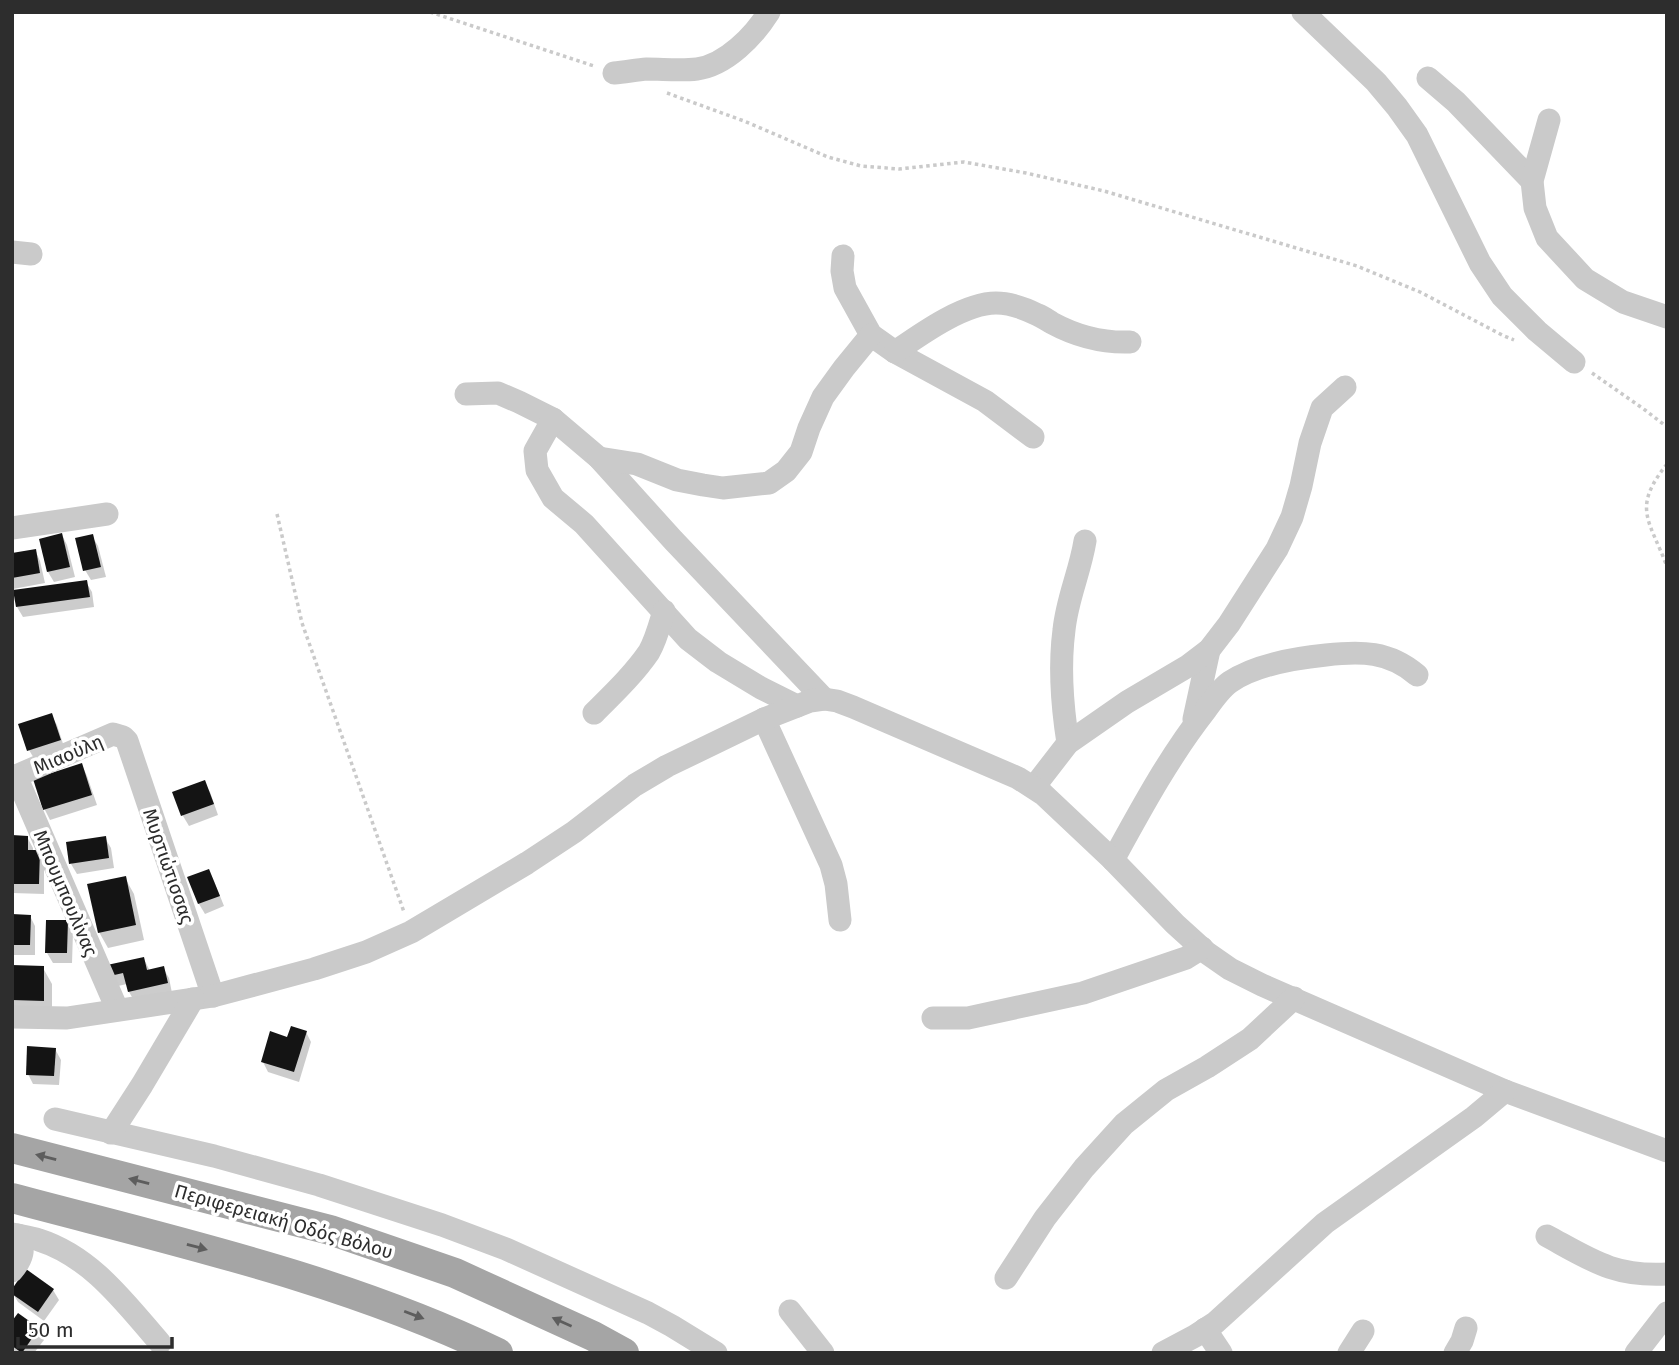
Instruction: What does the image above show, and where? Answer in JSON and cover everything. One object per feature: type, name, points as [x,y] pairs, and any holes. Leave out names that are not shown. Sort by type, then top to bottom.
[{"type":"main road","name":"Περιφερειακή Οδός Βόλου","points":[[12,1148],[330,1230],[455,1273],[593,1336],[624,1353]]},
{"type":"main road","points":[[12,1198],[311,1279],[425,1320],[498,1353]]},
{"type":"street","points":[[614,73],[643,69],[699,68],[726,57],[745,42],[769,12]]},
{"type":"street","points":[[1303,12],[1376,82],[1417,135],[1480,263],[1502,296],[1537,331],[1574,362]]},
{"type":"street","points":[[1428,78],[1456,102],[1532,181]]},
{"type":"street","points":[[1549,120],[1532,181],[1535,208],[1547,239],[1585,279],[1623,302],[1667,317]]},
{"type":"street","points":[[843,257],[845,288],[871,335],[895,352],[985,401],[1033,437]]},
{"type":"street","points":[[895,352],[930,328],[960,313],[995,303],[1027,310],[1060,327],[1095,340],[1130,342]]},
{"type":"street","points":[[599,458],[637,464],[677,480],[702,485],[723,488],[769,483],[786,471],[801,452],[808,428],[823,397],[871,335]]},
{"type":"street","points":[[1034,787],[1068,743],[1209,650],[1277,549],[1292,517],[1310,443],[1322,408],[1345,387]]},
{"type":"street","points":[[466,394],[498,393],[553,419],[599,458],[824,699]]},
{"type":"street","points":[[553,419],[535,451],[537,470],[553,498],[584,524],[688,639],[718,662],[797,706]]},
{"type":"street","points":[[12,528],[107,514]]},
{"type":"street","points":[[1068,743],[1061,680],[1063,639],[1073,586],[1082,565],[1085,541]]},
{"type":"street","points":[[594,713],[650,650],[664,611]]},
{"type":"street","points":[[1192,727],[1209,650]]},
{"type":"street","points":[[1113,860],[1154,786],[1192,727],[1229,683],[1253,671],[1285,662],[1357,652],[1386,657],[1406,666],[1417,675]]},
{"type":"street","points":[[12,1017],[89,1016],[117,1009],[203,997],[314,969],[366,952],[411,932],[527,863],[574,832],[635,785],[667,766],[764,719],[810,701],[824,699],[853,707],[1034,787],[1113,860],[1175,924],[1202,948],[1241,974],[1505,1091],[1667,1151]]},
{"type":"street","points":[[764,719],[831,865],[840,920]]},
{"type":"street","name":"Μιαούλη","points":[[14,776],[113,734],[123,737]]},
{"type":"street","name":"Μυρτιώτισσας","points":[[123,737],[127,741],[203,997]]},
{"type":"street","name":"Μπουμπουλίνας","points":[[14,776],[117,1009]]},
{"type":"street","points":[[933,1018],[968,1018],[1083,993],[1186,958],[1202,948]]},
{"type":"street","points":[[111,1133],[203,997]]},
{"type":"street","points":[[1006,1278],[1045,1218],[1084,1168],[1124,1124],[1166,1090],[1251,1039],[1294,998]]},
{"type":"street","points":[[1163,1353],[1215,1323],[1325,1223],[1474,1117],[1505,1091]]},
{"type":"street","points":[[55,1119],[214,1156],[319,1185],[442,1225],[506,1249],[648,1313],[716,1353]]},
{"type":"street","points":[[15,1235],[57,1247],[90,1268],[160,1343]]},
{"type":"street","points":[[12,1271],[23,1255],[23,1246],[15,1235]]},
{"type":"street","points":[[1547,1236],[1609,1268],[1625,1273],[1667,1274]]},
{"type":"street","points":[[790,1311],[823,1353]]},
{"type":"street","points":[[1636,1353],[1667,1314]]},
{"type":"street","points":[[1455,1353],[1466,1328]]},
{"type":"street","points":[[1205,1329],[1221,1353]]},
{"type":"street","points":[[1349,1353],[1363,1332]]},
{"type":"path","points":[[430,12],[614,73]]},
{"type":"path","points":[[659,90],[744,121],[828,157],[861,166],[899,169],[964,162],[1104,191],[1357,266],[1420,292],[1514,340]]},
{"type":"path","points":[[1574,362],[1667,428]]},
{"type":"path","points":[[1667,464],[1655,479],[1646,499],[1646,509],[1667,567]]},
{"type":"path","points":[[277,514],[302,623],[411,932]]},
{"type":"building","points":[[62,533],[70,567],[47,572],[39,539]]},
{"type":"building","points":[[93,534],[101,567],[83,571],[75,538]]},
{"type":"building","points":[[36,549],[40,573],[12,578],[12,553]]},
{"type":"building","points":[[87,580],[90,597],[16,607],[13,590]]},
{"type":"building","points":[[52,713],[61,740],[27,751],[18,724]]},
{"type":"building","points":[[82,763],[92,795],[43,810],[33,779]]},
{"type":"building","points":[[205,780],[214,804],[181,816],[172,792]]},
{"type":"building","points":[[12,835],[28,836],[28,850],[40,850],[39,884],[12,884]]},
{"type":"building","points":[[106,836],[109,858],[69,864],[66,842]]},
{"type":"building","points":[[209,869],[220,896],[198,904],[187,877]]},
{"type":"building","points":[[126,876],[136,925],[98,933],[87,884]]},
{"type":"building","points":[[12,914],[31,915],[30,945],[12,945]]},
{"type":"building","points":[[46,920],[68,920],[67,953],[45,953]]},
{"type":"building","points":[[144,957],[147,970],[164,966],[168,983],[128,992],[123,973],[110,976],[107,965]]},
{"type":"building","points":[[12,965],[44,966],[44,1001],[12,1000]]},
{"type":"building","points":[[291,1026],[307,1031],[294,1072],[261,1062],[270,1031],[287,1037]]},
{"type":"building","points":[[27,1046],[56,1048],[54,1076],[26,1075]]},
{"type":"building","points":[[26,1269],[54,1289],[38,1312],[12,1294],[12,1289]]},
{"type":"building","points":[[18,1313],[39,1328],[22,1353],[12,1346],[12,1321]]}]
